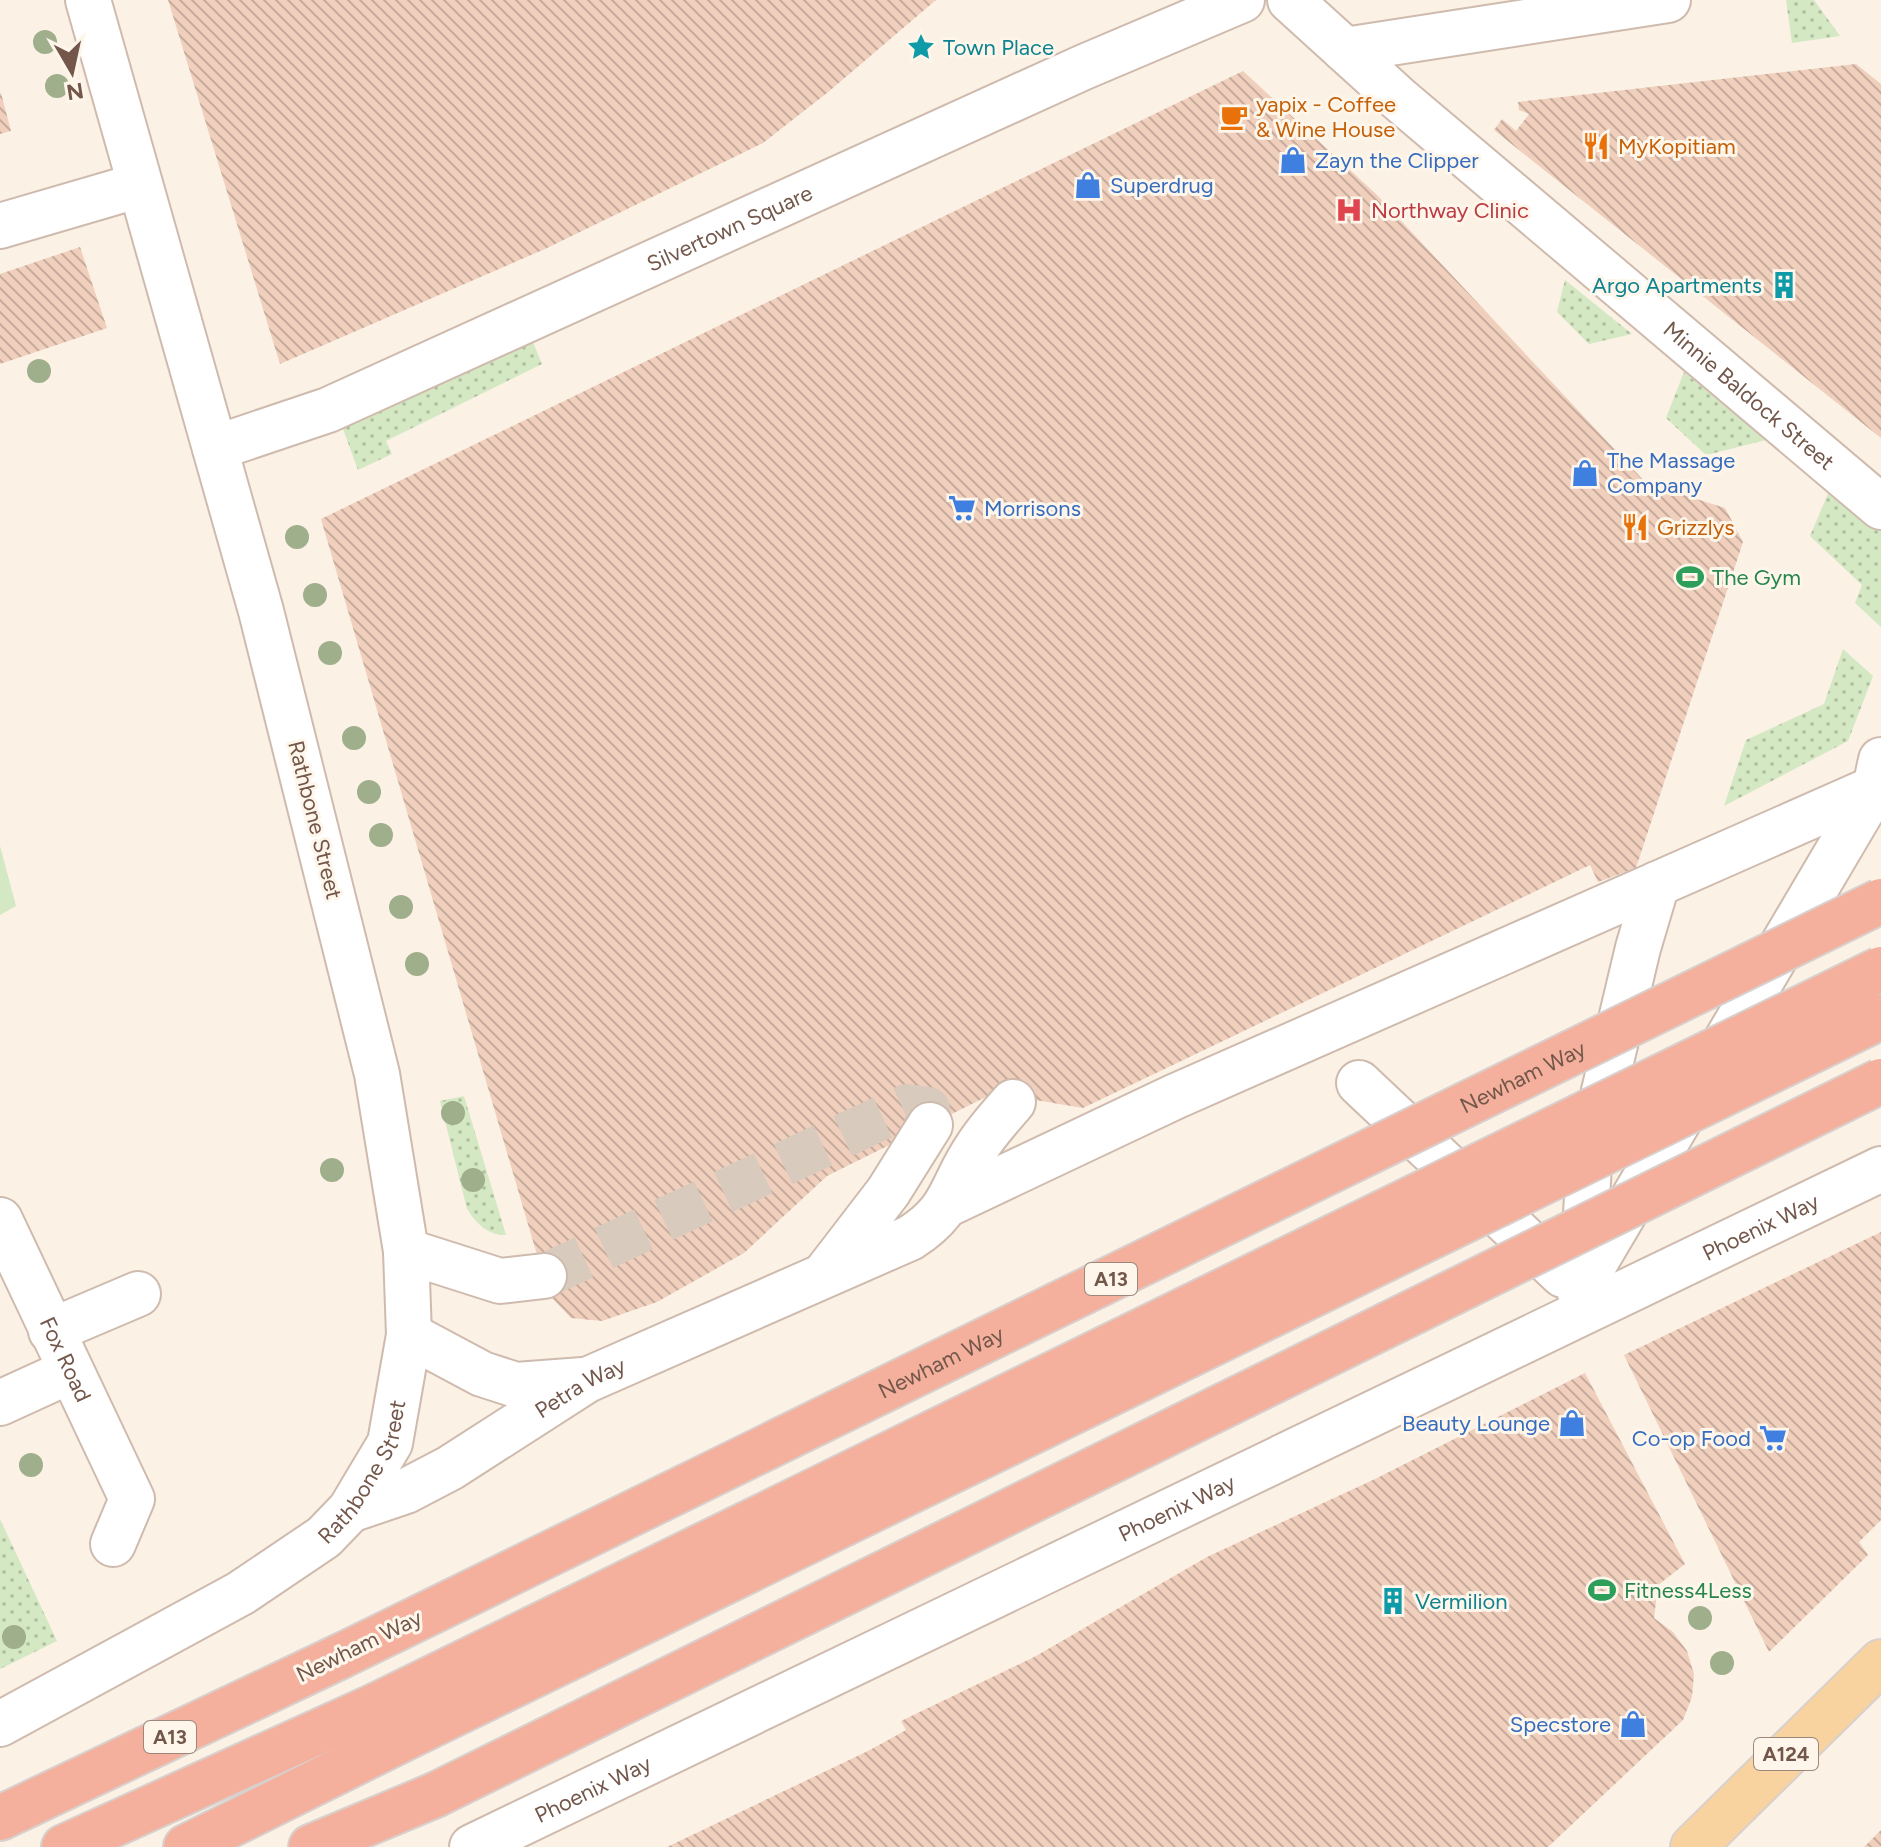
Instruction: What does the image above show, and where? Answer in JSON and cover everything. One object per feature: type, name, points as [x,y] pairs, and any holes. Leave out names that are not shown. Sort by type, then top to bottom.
[{"type":"highway","name":"Newham Way","points":[[0,1818],[341,1656],[1881,901]]},
{"type":"highway","name":"A13","points":[[64,1847],[375,1706],[1881,969]]},
{"type":"highway","points":[[186,1847],[1881,1017]]},
{"type":"highway","points":[[311,1847],[435,1795],[1881,1081]]},
{"type":"main road","name":"A124","points":[[1693,1847],[1881,1662]]},
{"type":"street","name":"Silvertown Square","points":[[215,448],[328,410],[1055,80],[1242,0]]},
{"type":"street","name":"Minnie Baldock Street","points":[[1290,0],[1881,507]]},
{"type":"street","points":[[1345,50],[1668,0]]},
{"type":"street","name":"Rathbone Street","points":[[0,1724],[241,1593],[299,1557],[350,1510],[390,1443],[409,1335],[406,1251],[377,1074],[311,804],[140,185],[94,1]]},
{"type":"street","points":[[0,226],[140,185]]},
{"type":"street","points":[[948,1204],[1174,1097],[1657,884],[1879,780]]},
{"type":"street","points":[[1579,1290],[1879,780]]},
{"type":"street","points":[[1579,1290],[1590,1150],[1638,948],[1657,884]]},
{"type":"street","points":[[1359,1083],[1579,1290]]},
{"type":"street","points":[[948,1204],[976,1148],[1013,1102]]},
{"type":"street","points":[[818,1282],[888,1192],[930,1125]]},
{"type":"street","points":[[1590,1150],[1651,1267]]},
{"type":"street","name":"Phoenix Way","points":[[472,1847],[1651,1267],[1881,1169]]},
{"type":"street","name":"Petra Way","points":[[350,1510],[406,1491],[450,1468],[587,1380],[818,1282],[910,1238],[934,1223],[948,1204]]},
{"type":"street","name":"Fox Road","points":[[0,1220],[132,1499],[113,1544]]},
{"type":"street","points":[[406,1251],[500,1281],[544,1276]]},
{"type":"street","points":[[51,1331],[138,1294]]},
{"type":"street","points":[[409,1335],[482,1374],[516,1385],[587,1380]]},
{"type":"street","points":[[0,1403],[70,1371]]},
{"type":"green space","points":[[1786,0],[1814,0],[1840,36],[1792,43]]},
{"type":"green space","points":[[1565,280],[1632,334],[1589,344],[1557,312]]},
{"type":"green space","points":[[532,340],[542,364],[386,441],[392,454],[358,470],[343,429]]},
{"type":"green space","points":[[1684,372],[1766,440],[1706,455],[1666,418]]},
{"type":"green space","points":[[1830,489],[1881,530],[1881,627],[1855,603],[1862,585],[1810,536]]},
{"type":"green space","points":[[1843,649],[1873,676],[1848,741],[1724,806],[1746,740],[1824,704]]},
{"type":"green space","points":[[0,846],[16,906],[0,915]]},
{"type":"green space","points":[[464,1096],[506,1235],[483,1228],[467,1209],[440,1101]]},
{"type":"green space","points":[[0,1519],[57,1641],[0,1669]]},
{"type":"building","points":[[168,0],[936,0],[763,143],[545,249],[280,364]]},
{"type":"building","name":"Argo Apartments","points":[[1856,64],[1881,84],[1881,438],[1494,130],[1502,119],[1516,131],[1529,114],[1519,110],[1518,102]]},
{"type":"building","points":[[1243,71],[1377,195],[1646,483],[1725,508],[1743,542],[1636,868],[1598,882],[1590,865],[1083,1108],[994,1093],[827,1176],[744,1253],[657,1302],[602,1321],[571,1318],[551,1297],[535,1248],[321,519]]},
{"type":"building","points":[[0,94],[11,131],[0,134]]},
{"type":"building","points":[[80,247],[107,328],[0,364],[0,274]]},
{"type":"building","name":"Co-op Food","points":[[1881,1232],[1881,1520],[1859,1542],[1868,1555],[1769,1652],[1624,1355]]},
{"type":"building","name":"Vermilion","points":[[1585,1373],[1685,1564],[1658,1585],[1654,1618],[1673,1632],[1687,1651],[1694,1674],[1692,1697],[1683,1720],[1548,1847],[667,1847],[870,1750],[906,1730],[901,1721],[1036,1656],[1207,1557],[1375,1479]]},
{"type":"building","points":[[1881,1830],[1881,1847],[1864,1847]]},
{"type":"tunnel","points":[[544,1276],[907,1106],[928,1109],[930,1125]]},
{"type":"place","name":"Town Place","points":[[921,47]]},
{"type":"place","name":"yapix - Coffee & Wine House","points":[[1234,117]]},
{"type":"place","name":"MyKopitiam","points":[[1596,146]]},
{"type":"place","name":"Zayn the Clipper","points":[[1293,160]]},
{"type":"place","name":"Superdrug","points":[[1088,185]]},
{"type":"place","name":"Northway Clinic","points":[[1349,210]]},
{"type":"place","name":"Argo Apartments","points":[[1784,285]]},
{"type":"place","name":"The Massage Company","points":[[1585,473]]},
{"type":"place","name":"Morrisons","points":[[962,508]]},
{"type":"place","name":"Grizzlys","points":[[1635,527]]},
{"type":"place","name":"The Gym","points":[[1690,577]]},
{"type":"place","name":"Beauty Lounge","points":[[1572,1423]]},
{"type":"place","name":"Co-op Food","points":[[1773,1438]]},
{"type":"place","name":"Fitness4Less","points":[[1602,1590]]},
{"type":"place","name":"Vermilion","points":[[1393,1601]]},
{"type":"place","name":"Specstore","points":[[1633,1724]]}]
